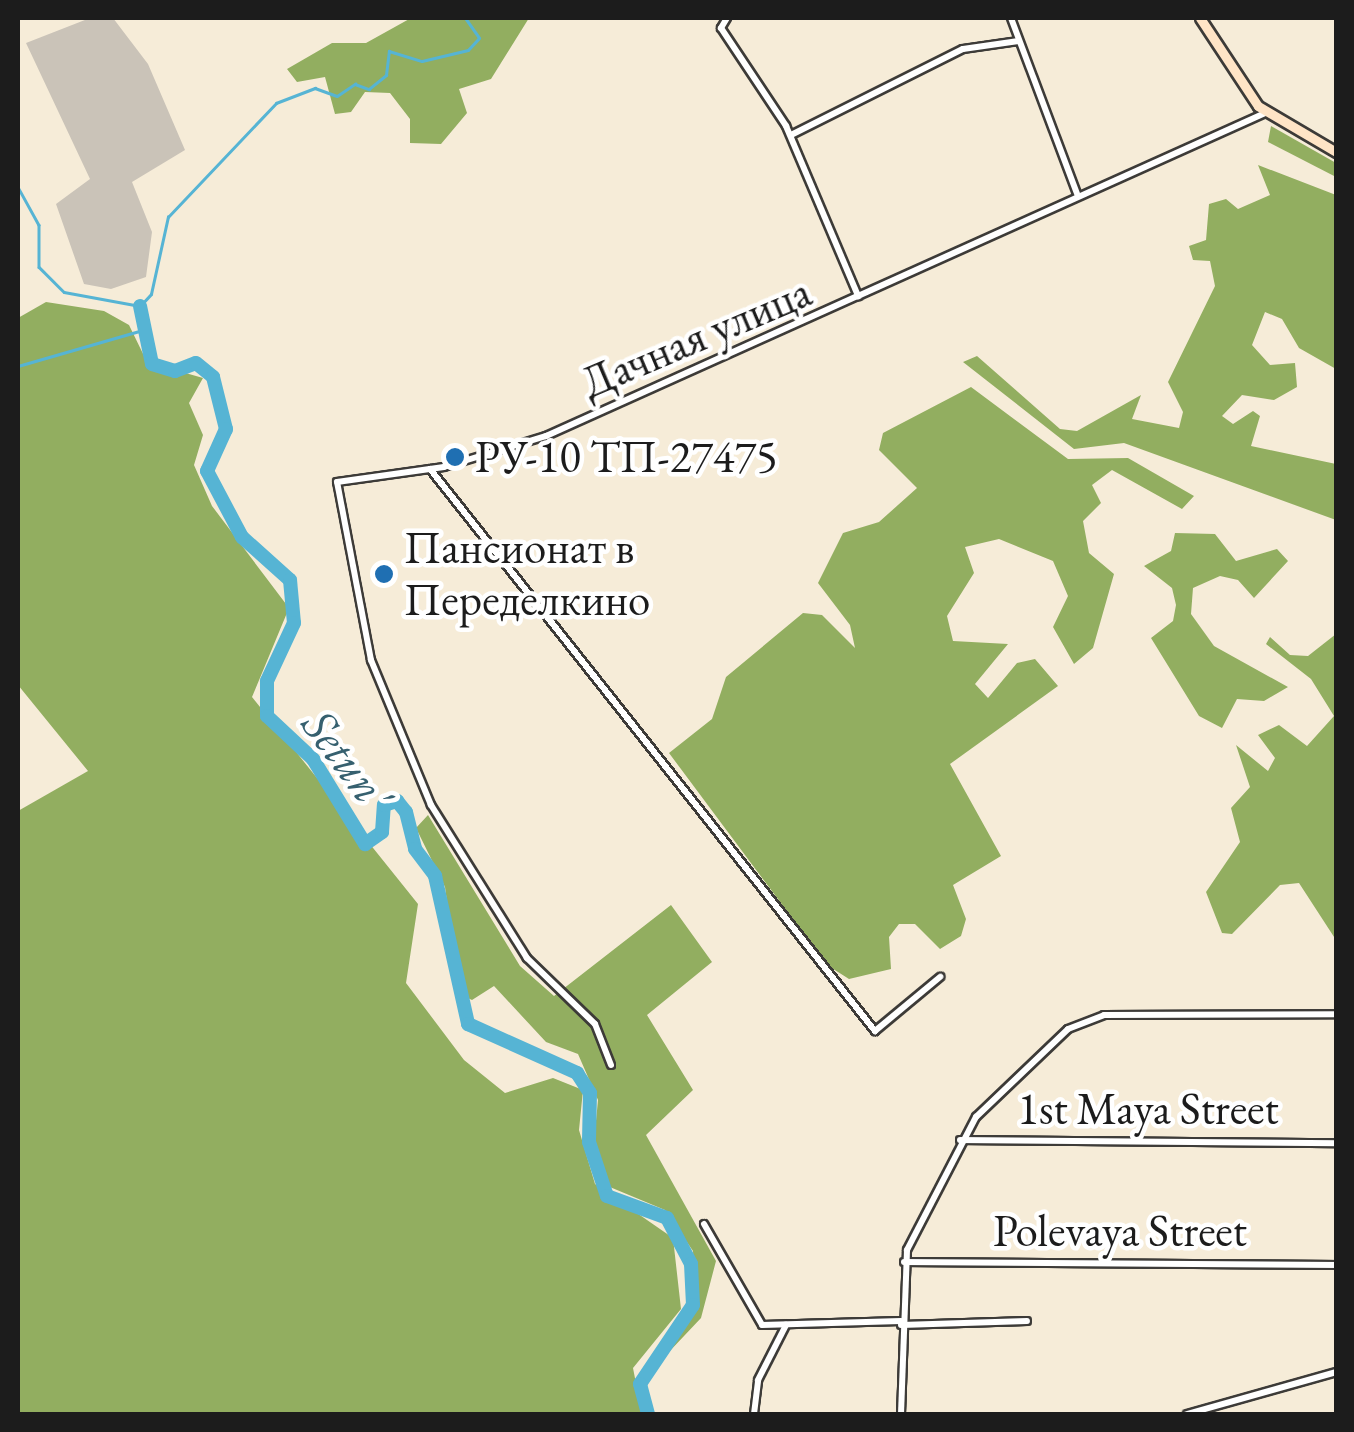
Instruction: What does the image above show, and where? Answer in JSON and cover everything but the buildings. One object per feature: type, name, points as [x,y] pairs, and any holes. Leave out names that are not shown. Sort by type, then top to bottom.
[{"type":"main road","points":[[1200,18],[1266,113],[1336,152]]},
{"type":"street","points":[[727,18],[721,28],[790,135],[858,296]]},
{"type":"street","points":[[1011,18],[1077,194]]},
{"type":"street","points":[[790,135],[963,49],[1018,41]]},
{"type":"street","name":"Дачная улица","points":[[611,1065],[595,1024],[527,958],[431,805],[372,660],[337,482],[430,468],[546,436],[852,306],[858,296],[1077,194],[1266,113]]},
{"type":"street","points":[[430,468],[878,1034],[940,977]]},
{"type":"street","points":[[901,1414],[904,1262],[960,1140],[1086,1018],[1336,1014]]},
{"type":"street","name":"1st Maya Street","points":[[960,1140],[1336,1143]]},
{"type":"street","points":[[704,1224],[756,1321],[787,1324],[1027,1320]]},
{"type":"street","name":"Polevaya Street","points":[[904,1262],[1336,1265]]},
{"type":"street","points":[[754,1414],[758,1380],[787,1324]]},
{"type":"street","points":[[1187,1414],[1336,1372]]},
{"type":"shaded area","points":[[90,18],[113,18],[148,64],[185,150],[132,182],[152,232],[146,277],[111,289],[84,284],[56,204],[90,179],[26,43]]},
{"type":"green space","points":[[411,18],[529,18],[491,79],[459,89],[467,113],[441,144],[410,143],[410,119],[390,93],[365,92],[351,112],[335,114],[325,77],[297,82],[287,69],[332,43],[366,43]]},
{"type":"green space","points":[[1271,126],[1336,163],[1336,177],[1268,142]]},
{"type":"green space","points":[[1258,165],[1336,195],[1336,369],[1299,348],[1282,319],[1265,312],[1252,345],[1270,365],[1295,363],[1297,387],[1274,400],[1242,395],[1222,416],[1233,424],[1253,411],[1260,416],[1251,446],[1336,464],[1336,520],[1124,443],[1074,449],[963,362],[977,356],[1060,429],[1077,431],[1141,395],[1132,419],[1179,428],[1183,412],[1168,382],[1215,286],[1210,261],[1193,260],[1189,246],[1206,240],[1209,204],[1226,199],[1238,209],[1270,195]]},
{"type":"green space","points":[[46,302],[104,311],[129,325],[147,362],[203,378],[189,403],[203,435],[194,465],[212,506],[289,608],[252,697],[418,904],[406,983],[464,1060],[505,1093],[553,1078],[583,1090],[579,1130],[595,1184],[673,1238],[681,1309],[633,1368],[642,1414],[18,1414],[18,811],[88,771],[18,685],[18,318]]},
{"type":"green space","points":[[971,387],[1068,459],[1128,458],[1194,496],[1182,509],[1112,470],[1092,485],[1101,503],[1083,521],[1089,553],[1114,574],[1093,648],[1074,664],[1053,627],[1068,596],[1053,561],[999,539],[965,547],[974,573],[947,616],[953,641],[1008,644],[975,684],[988,698],[1017,663],[1035,659],[1058,686],[950,764],[1001,856],[953,885],[966,919],[961,936],[940,949],[915,924],[899,924],[889,937],[891,969],[849,979],[827,965],[669,753],[712,719],[726,677],[803,613],[822,615],[855,648],[850,625],[818,583],[843,533],[879,522],[917,488],[879,450],[883,433]]},
{"type":"green space","points":[[1175,533],[1215,534],[1236,561],[1277,549],[1288,561],[1254,598],[1238,580],[1220,576],[1193,588],[1191,614],[1214,646],[1288,687],[1264,701],[1237,699],[1222,728],[1199,716],[1151,638],[1173,621],[1176,605],[1172,588],[1144,566],[1171,551]]},
{"type":"green space","points":[[1336,634],[1336,940],[1299,883],[1280,885],[1232,934],[1222,933],[1206,892],[1240,842],[1231,808],[1250,787],[1236,745],[1268,771],[1275,758],[1258,735],[1279,725],[1307,746],[1334,716],[1311,679],[1266,644],[1270,637],[1290,655],[1308,656]]},
{"type":"green space","points":[[428,815],[520,966],[554,996],[671,905],[712,962],[647,1015],[693,1090],[646,1135],[716,1261],[701,1318],[667,1354],[659,1355],[695,1307],[693,1251],[665,1210],[605,1185],[593,1152],[598,1100],[578,1054],[546,1042],[494,986],[472,1000],[459,994],[445,887],[416,828]]},
{"type":"waterway","points":[[18,187],[39,225],[39,267],[64,292],[140,306],[151,294],[168,217],[276,103],[315,88],[337,96],[355,84],[369,89],[386,75],[389,51],[422,61],[468,50],[479,38],[465,18]]},
{"type":"waterway","name":"Setun'","points":[[140,306],[152,364],[175,371],[196,363],[213,377],[226,429],[207,471],[242,537],[290,580],[294,623],[267,681],[267,716],[313,759],[365,844],[382,832],[384,805],[397,801],[406,812],[415,849],[435,876],[468,1024],[577,1073],[590,1093],[589,1142],[607,1196],[667,1218],[691,1264],[693,1305],[640,1384],[648,1414]]},
{"type":"waterway","points":[[18,366],[146,329]]},
{"type":"place","name":"РУ-10 ТП-27475","points":[[455,457]]},
{"type":"place","name":"Пансионат в Переделкино","points":[[384,574]]}]
